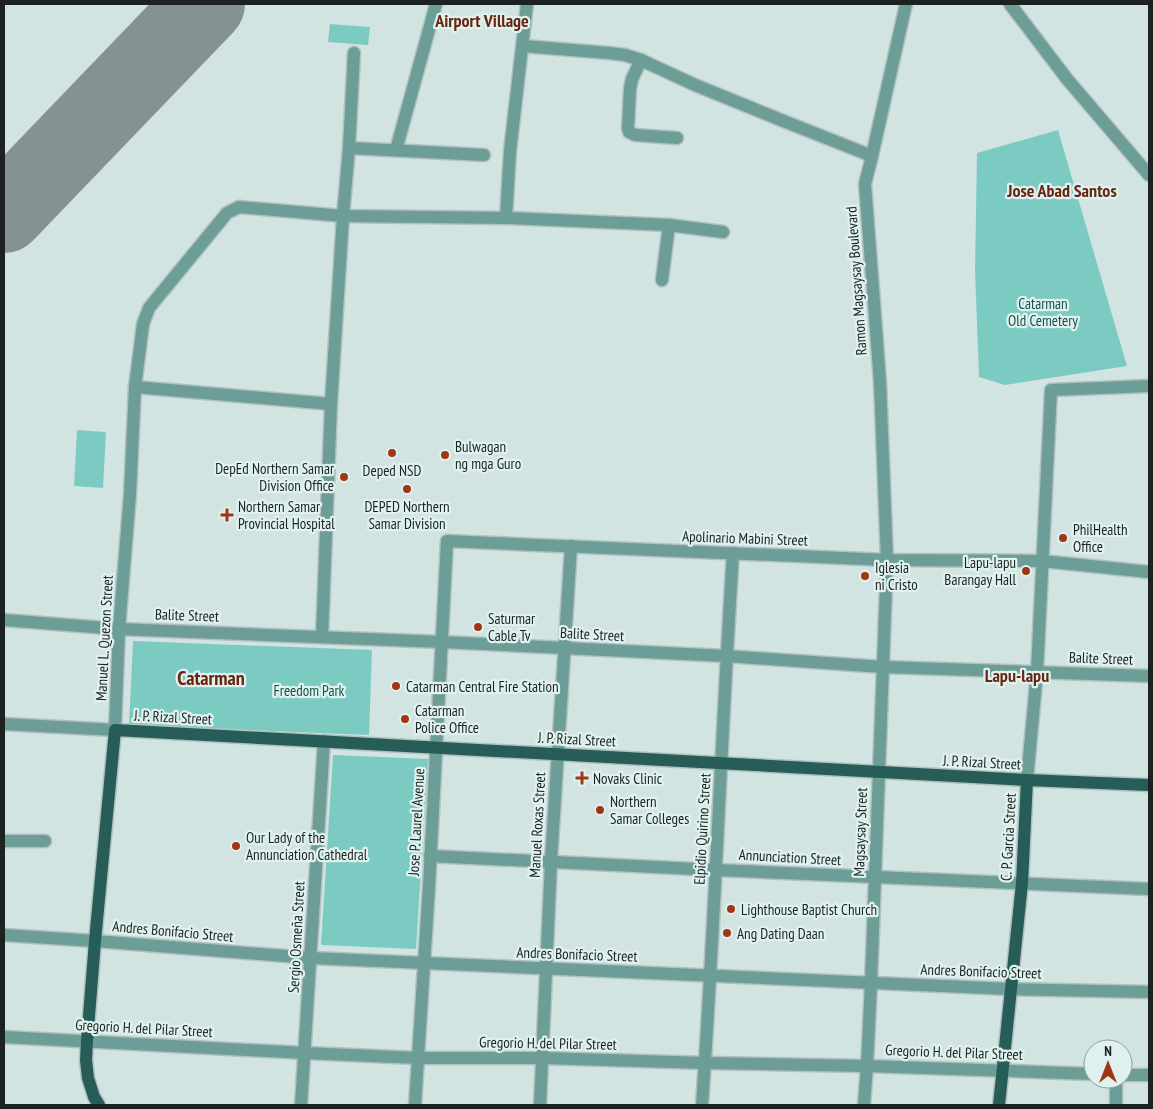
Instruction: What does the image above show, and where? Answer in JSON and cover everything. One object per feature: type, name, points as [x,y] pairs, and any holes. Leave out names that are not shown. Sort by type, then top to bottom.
[{"type":"main road","name":"J. P. Rizal Street","points":[[115,730],[721,764],[1149,785]]},
{"type":"main road","name":"Manuel L. Quezon Street","points":[[99,1105],[94,1097],[88,1078],[86,1060],[115,730]]},
{"type":"main road","name":"C. P. Garcia Street","points":[[999,1105],[1022,883],[1027,780]]},
{"type":"street","points":[[396,150],[436,4]]},
{"type":"street","points":[[506,218],[510,151],[527,4]]},
{"type":"street","name":"Ramon Magsaysay Boulevard","points":[[887,560],[880,382],[865,184],[906,4]]},
{"type":"street","points":[[1010,4],[1067,79],[1149,175]]},
{"type":"street","points":[[523,46],[609,53],[641,60],[714,92],[872,156]]},
{"type":"street","points":[[322,637],[331,404],[354,53]]},
{"type":"street","points":[[641,60],[632,79],[630,89],[629,132],[635,135],[677,138]]},
{"type":"street","points":[[349,148],[484,156]]},
{"type":"street","name":"Manuel L. Quezon Street","points":[[115,730],[119,629],[130,494],[135,387],[143,324],[149,308],[227,213],[240,208],[343,216]]},
{"type":"street","points":[[343,216],[506,218],[669,225],[723,232]]},
{"type":"street","points":[[662,280],[669,225]]},
{"type":"street","name":"C. P. Garcia Street","points":[[1027,780],[1037,672],[1051,390],[1149,386]]},
{"type":"street","points":[[135,387],[331,404]]},
{"type":"street","name":"Apolinario Mabini Street","points":[[447,541],[887,560],[1042,561],[1149,572]]},
{"type":"street","name":"Jose P. Laurel Avenue","points":[[415,1105],[447,541]]},
{"type":"street","name":"Manuel Roxas Street","points":[[540,1105],[551,861],[571,546]]},
{"type":"street","name":"Elpidio Quirino Street","points":[[702,1105],[711,976],[726,656],[733,553]]},
{"type":"street","name":"Magsaysay Street","points":[[864,1105],[871,983],[887,560]]},
{"type":"street","name":"Balite Street","points":[[4,620],[119,629],[726,656],[883,667],[1149,676]]},
{"type":"street","name":"J. P. Rizal Street","points":[[4,724],[115,730]]},
{"type":"street","name":"Sergio Osmeña Street","points":[[301,1105],[324,741]]},
{"type":"street","points":[[4,841],[45,841]]},
{"type":"street","name":"Annunciation Street","points":[[430,856],[1149,889]]},
{"type":"street","name":"Andres Bonifacio Street","points":[[4,935],[311,958],[424,964],[1010,989],[1149,992]]},
{"type":"street","name":"Gregorio H. del Pilar Street","points":[[4,1037],[305,1054],[418,1058],[542,1058],[1083,1074]]},
{"type":"street","points":[[1133,1075],[1149,1076]]},
{"type":"street","points":[[1116,1089],[1116,1105]]},
{"type":"green space","points":[[330,24],[370,27],[368,45],[328,42]]},
{"type":"green space","name":"Catarman Old Cemetery","points":[[1058,130],[1127,366],[1005,385],[979,377],[975,271],[977,153]]},
{"type":"green space","points":[[77,430],[106,432],[103,488],[74,486]]},
{"type":"green space","name":"Freedom Park","points":[[133,641],[372,650],[369,735],[129,725]]},
{"type":"green space","points":[[333,755],[428,759],[416,949],[321,945]]},
{"type":"runway","points":[[4,213],[205,4]]},
{"type":"place","name":"Deped NSD","points":[[392,453]]},
{"type":"place","name":"Bulwagan ng mga Guro","points":[[445,455]]},
{"type":"place","name":"DepEd Northern Samar Division Office","points":[[344,477]]},
{"type":"place","name":"DEPED Northern Samar Division","points":[[407,489]]},
{"type":"place","name":"Northern Samar Provincial Hospital","points":[[227,515]]},
{"type":"place","name":"PhilHealth Office","points":[[1063,538]]},
{"type":"place","name":"Lapu-lapu Barangay Hall","points":[[1026,571]]},
{"type":"place","name":"Iglesia ni Cristo","points":[[865,576]]},
{"type":"place","name":"Saturmar Cable Tv","points":[[478,627]]},
{"type":"place","name":"Catarman Central Fire Station","points":[[396,686]]},
{"type":"place","name":"Catarman Police Office","points":[[405,719]]},
{"type":"place","name":"Novaks Clinic","points":[[582,778]]},
{"type":"place","name":"Northern Samar Colleges","points":[[600,810]]},
{"type":"place","name":"Our Lady of the Annunciation Cathedral","points":[[236,846]]},
{"type":"place","name":"Lighthouse Baptist Church","points":[[731,909]]},
{"type":"place","name":"Ang Dating Daan","points":[[727,933]]},
{"type":"district","name":"Airport Village","points":[[482,20]]},
{"type":"district","name":"Jose Abad Santos","points":[[1062,190]]},
{"type":"district","name":"Lapu-lapu","points":[[1017,675]]},
{"type":"district","name":"Catarman","points":[[211,678]]}]
